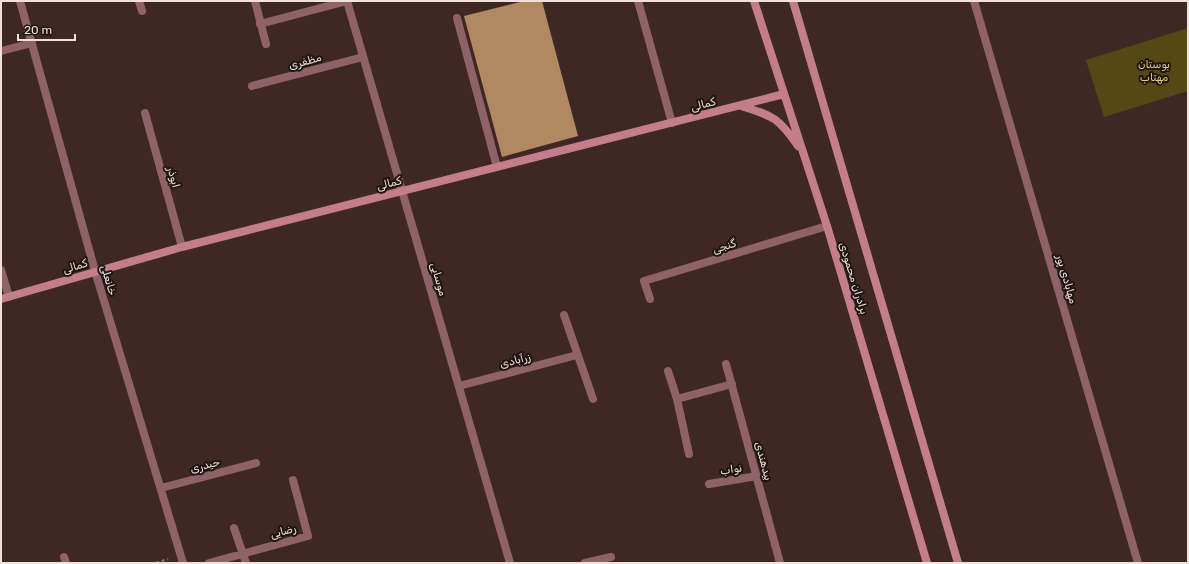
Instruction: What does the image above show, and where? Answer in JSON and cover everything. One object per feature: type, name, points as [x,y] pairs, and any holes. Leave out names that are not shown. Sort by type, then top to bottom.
[{"type":"main road","name":"برادران محمودی","points":[[754,1],[827,226],[927,563]]},
{"type":"main road","name":"برادران محمودی","points":[[793,1],[958,563]]},
{"type":"main road","name":"کمالی","points":[[5,298],[182,247],[784,94]]},
{"type":"main road","points":[[740,106],[773,116],[786,129],[804,154]]},
{"type":"street","name":"خانعلی","points":[[20,1],[95,271],[183,563]]},
{"type":"street","points":[[139,1],[142,11]]},
{"type":"street","points":[[255,1],[266,44]]},
{"type":"street","points":[[260,24],[347,1]]},
{"type":"street","name":"موسایی","points":[[347,1],[510,563]]},
{"type":"street","points":[[638,1],[672,123]]},
{"type":"street","name":"مهابادی پور","points":[[974,1],[1138,563]]},
{"type":"street","points":[[457,18],[497,167]]},
{"type":"street","points":[[1,51],[32,43]]},
{"type":"street","name":"مظفری","points":[[252,86],[363,57]]},
{"type":"street","name":"ابوذر","points":[[145,113],[182,247]]},
{"type":"street","name":"گنجی","points":[[650,299],[644,281],[827,226]]},
{"type":"street","points":[[1,270],[5,298]]},
{"type":"street","points":[[564,315],[593,398]]},
{"type":"street","name":"زرآبادی","points":[[459,386],[578,355]]},
{"type":"street","name":"بیدهندی","points":[[726,364],[780,563]]},
{"type":"street","points":[[668,370],[677,399],[689,454]]},
{"type":"street","points":[[677,399],[732,384]]},
{"type":"street","name":"حیدری","points":[[161,488],[256,463]]},
{"type":"street","name":"نواب","points":[[709,484],[757,476]]},
{"type":"street","name":"رضایی","points":[[209,563],[308,536],[293,480]]},
{"type":"street","points":[[234,528],[246,563]]},
{"type":"street","points":[[585,563],[611,557]]},
{"type":"green space","name":"بوستان مهتاب","points":[[1188,28],[1188,91],[1104,117],[1086,60]]},
{"type":"building","points":[[524,1],[542,1],[578,136],[502,157],[464,16]]}]
